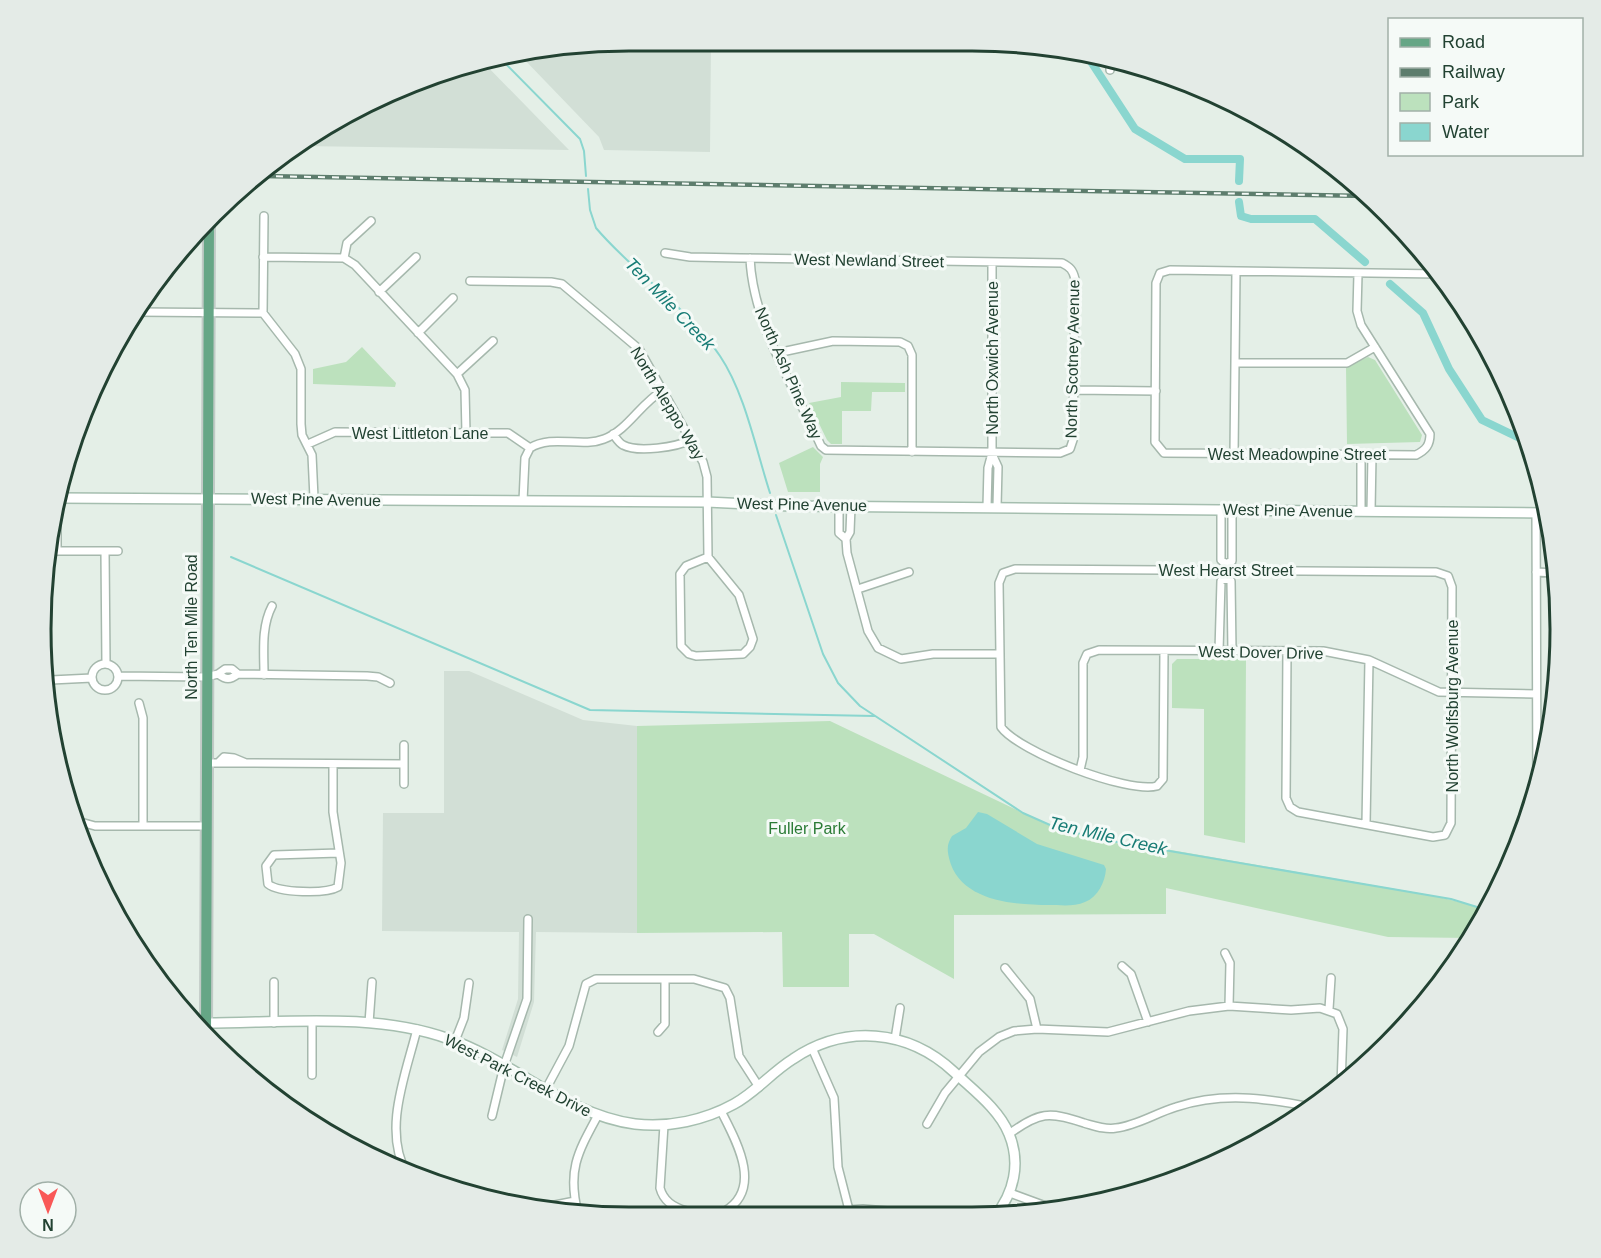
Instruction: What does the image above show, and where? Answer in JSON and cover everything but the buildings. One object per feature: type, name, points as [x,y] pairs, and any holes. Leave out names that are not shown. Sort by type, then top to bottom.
[{"type":"main road","name":"North Ten Mile Road","points":[[206,1023],[208,233]]},
{"type":"street","points":[[264,216],[263,313],[299,361],[302,435],[308,444],[313,464],[314,498]]},
{"type":"street","points":[[345,258],[347,243],[371,220]]},
{"type":"street","name":"West Newland Street","points":[[665,253],[690,257],[1062,263],[1072,269]]},
{"type":"street","points":[[263,257],[345,258],[355,265],[457,374],[465,390],[466,433]]},
{"type":"street","points":[[379,292],[416,257]]},
{"type":"street","name":"North Ash Pine Way","points":[[750,258],[750,274],[761,318],[821,446],[826,450],[912,452]]},
{"type":"street","name":"North Oxwich Avenue","points":[[992,262],[992,453],[998,467],[992,507]]},
{"type":"street","name":"North Scotney Avenue","points":[[992,453],[1060,453],[1070,449],[1073,440],[1074,390],[1075,279],[1072,269]]},
{"type":"street","points":[[1074,390],[1156,391],[1156,283],[1160,273],[1170,270],[1428,274]]},
{"type":"street","points":[[1234,454],[1236,271]]},
{"type":"street","points":[[1235,363],[1347,363],[1375,347],[1359,318],[1358,273]]},
{"type":"street","name":"North Aleppo Way","points":[[470,281],[562,284],[631,340],[706,469],[708,557]]},
{"type":"street","points":[[418,333],[453,298]]},
{"type":"street","points":[[146,312],[263,313]]},
{"type":"street","points":[[457,374],[493,341]]},
{"type":"street","points":[[777,353],[833,341],[900,342],[908,346],[912,355],[912,452],[992,453]]},
{"type":"street","name":"West Meadowpine Street","points":[[1156,391],[1155,442],[1164,453],[1416,455],[1428,447],[1430,434],[1375,347]]},
{"type":"street","points":[[523,501],[525,458],[530,448],[543,442],[595,442],[614,434],[653,396],[662,391]]},
{"type":"street","name":"West Littleton Lane","points":[[308,444],[335,432],[508,433],[530,448]]},
{"type":"street","points":[[614,434],[621,443],[630,447],[673,447],[690,440]]},
{"type":"street","points":[[1361,455],[1361,511]]},
{"type":"street","points":[[1371,511],[1372,455]]},
{"type":"street","name":"West Pine Avenue","points":[[66,499],[314,498],[1538,513]]},
{"type":"street","points":[[839,505],[839,532],[846,539]]},
{"type":"street","points":[[850,506],[850,532],[846,539],[847,553],[868,631],[878,648],[901,659],[933,654],[999,654],[1001,727],[1013,741],[1080,770],[1140,787],[1157,786],[1163,779],[1164,651]]},
{"type":"street","points":[[1221,509],[1221,560],[1231,581],[1232,651]]},
{"type":"street","points":[[1219,651],[1221,581],[1232,561],[1232,510]]},
{"type":"street","points":[[1537,752],[1536,572],[1540,523]]},
{"type":"street","points":[[56,551],[118,551]]},
{"type":"street","points":[[105,551],[106,664]]},
{"type":"street","points":[[708,557],[739,595],[752,635],[750,647],[737,655],[696,656],[684,651],[680,641],[680,574],[686,566],[708,557]]},
{"type":"street","name":"West Hearst Street","points":[[999,654],[999,583],[1003,573],[1015,568],[1436,572],[1449,576]]},
{"type":"street","points":[[858,589],[909,572]]},
{"type":"street","points":[[1536,572],[1547,573]]},
{"type":"street","name":"North Wolfsburg Avenue","points":[[1366,824],[1433,837],[1445,836],[1452,824],[1452,587],[1449,576]]},
{"type":"street","points":[[264,675],[264,627],[272,606]]},
{"type":"street","name":"West Dover Drive","points":[[1080,770],[1083,757],[1083,663],[1087,654],[1100,650],[1323,651],[1369,660],[1430,689],[1452,692],[1536,694]]},
{"type":"street","points":[[1287,651],[1286,798],[1290,807],[1298,812],[1366,824],[1369,660]]},
{"type":"street","points":[[106,664],[116,669],[118,676],[113,687],[104,690],[96,686],[92,678],[94,670],[106,664]]},
{"type":"street","points":[[118,676],[206,677],[218,674],[225,679],[232,679],[238,674],[367,676],[378,677],[390,683]]},
{"type":"street","points":[[53,680],[92,678]]},
{"type":"street","points":[[139,703],[143,718],[142,826]]},
{"type":"street","points":[[404,745],[404,784]]},
{"type":"street","points":[[206,763],[219,762],[224,765],[404,764]]},
{"type":"street","points":[[333,764],[333,812],[339,853],[341,878],[338,887],[329,891],[280,891],[271,886],[267,879],[266,866],[270,858],[280,853],[339,853]]},
{"type":"street","points":[[85,823],[95,826],[206,826]]},
{"type":"street","points":[[492,1116],[504,1066],[527,999],[528,919]]},
{"type":"street","points":[[1225,953],[1230,963],[1229,1006]]},
{"type":"street","points":[[1122,966],[1131,974],[1148,1022]]},
{"type":"street","points":[[1005,968],[1030,999],[1037,1029]]},
{"type":"street","points":[[1329,1009],[1331,978]]},
{"type":"street","points":[[546,1089],[569,1046],[585,984],[596,979],[702,980],[725,988],[730,998],[739,1056],[759,1087]]},
{"type":"street","points":[[658,1032],[665,1024],[665,979]]},
{"type":"street","points":[[274,982],[274,1023]]},
{"type":"street","points":[[369,1023],[372,982]]},
{"type":"street","points":[[455,1041],[464,1018],[469,983]]},
{"type":"street","points":[[927,1124],[959,1076],[992,1041],[1014,1031],[1037,1029],[1099,1032],[1189,1011],[1229,1006],[1291,1010],[1329,1009],[1337,1014],[1343,1029],[1341,1074]]},
{"type":"street","points":[[895,1039],[900,1008]]},
{"type":"street","name":"West Park Creek Drive","points":[[206,1023],[369,1023],[417,1029],[455,1041],[598,1115],[631,1123],[664,1125],[697,1119],[721,1111],[759,1087],[793,1059],[812,1048],[849,1036],[895,1039],[933,1055],[959,1076],[996,1113],[1009,1134],[1015,1166],[1010,1193],[1001,1206]]},
{"type":"street","points":[[312,1023],[312,1075]]},
{"type":"street","points":[[401,1160],[397,1149],[395,1123],[417,1029]]},
{"type":"street","points":[[812,1048],[834,1098],[838,1167],[848,1207]]},
{"type":"street","points":[[1009,1134],[1029,1119],[1045,1114],[1066,1117],[1102,1128],[1119,1128],[1173,1107],[1223,1097],[1257,1098],[1300,1105]]},
{"type":"street","points":[[721,1111],[743,1158],[738,1200],[730,1207]]},
{"type":"street","points":[[576,1204],[573,1185],[575,1160],[598,1115]]},
{"type":"street","points":[[664,1125],[660,1188],[662,1196],[673,1207]]},
{"type":"street","points":[[1010,1193],[1037,1203]]},
{"type":"street","points":[[564,1203],[575,1201]]},
{"type":"shaded area","points":[[711,51],[710,152],[604,150],[599,137],[525,61],[591,52]]},
{"type":"shaded area","points":[[489,68],[569,150],[311,146],[340,128],[408,95]]},
{"type":"shaded area","points":[[444,671],[469,671],[583,720],[637,726],[637,933],[536,932],[534,1002],[517,1057],[502,1050],[518,999],[519,932],[382,931],[383,813],[444,813]]},
{"type":"green space","points":[[362,347],[396,383],[395,387],[313,384],[313,369],[346,362]]},
{"type":"green space","points":[[1368,357],[1375,360],[1422,435],[1420,442],[1347,444],[1346,367]]},
{"type":"green space","points":[[841,382],[905,383],[905,392],[872,392],[871,411],[842,411],[842,444],[831,444],[809,403],[841,397]]},
{"type":"green space","points":[[813,447],[823,457],[820,464],[820,492],[788,492],[779,463]]},
{"type":"green space","points":[[1177,659],[1246,659],[1245,843],[1204,835],[1204,709],[1172,708],[1172,664]]},
{"type":"green space","name":"Fuller Park","points":[[830,721],[1061,831],[1430,895],[1479,907],[1461,938],[1388,937],[1166,888],[1166,914],[954,915],[954,979],[874,934],[849,934],[849,987],[783,987],[782,932],[637,933],[637,726]]},
{"type":"water","points":[[978,812],[987,814],[1037,844],[1104,865],[1106,869],[1102,884],[1094,897],[1081,904],[1035,905],[989,898],[976,892],[955,872],[948,849],[952,836],[966,828]]},
{"type":"waterway","name":"Ten Mile Creek","points":[[506,64],[580,139],[584,151],[586,176]]},
{"type":"waterway","points":[[1092,64],[1135,129],[1185,159],[1240,159],[1239,181]]},
{"type":"waterway","name":"Ten Mile Creek","points":[[588,189],[590,210],[596,228],[692,321],[707,338],[729,371],[743,404],[770,493]]},
{"type":"waterway","points":[[1239,202],[1241,216],[1251,219],[1315,219],[1365,262]]},
{"type":"waterway","points":[[1390,284],[1423,313],[1449,369],[1482,420],[1517,437]]},
{"type":"waterway","name":"Ten Mile Creek","points":[[776,515],[823,654],[838,683],[860,706],[1023,813],[1059,829],[1111,841],[1451,899],[1478,908]]},
{"type":"waterway","points":[[231,557],[590,710],[874,716]]},
{"type":"railway","points":[[270,176],[1355,196]]}]
